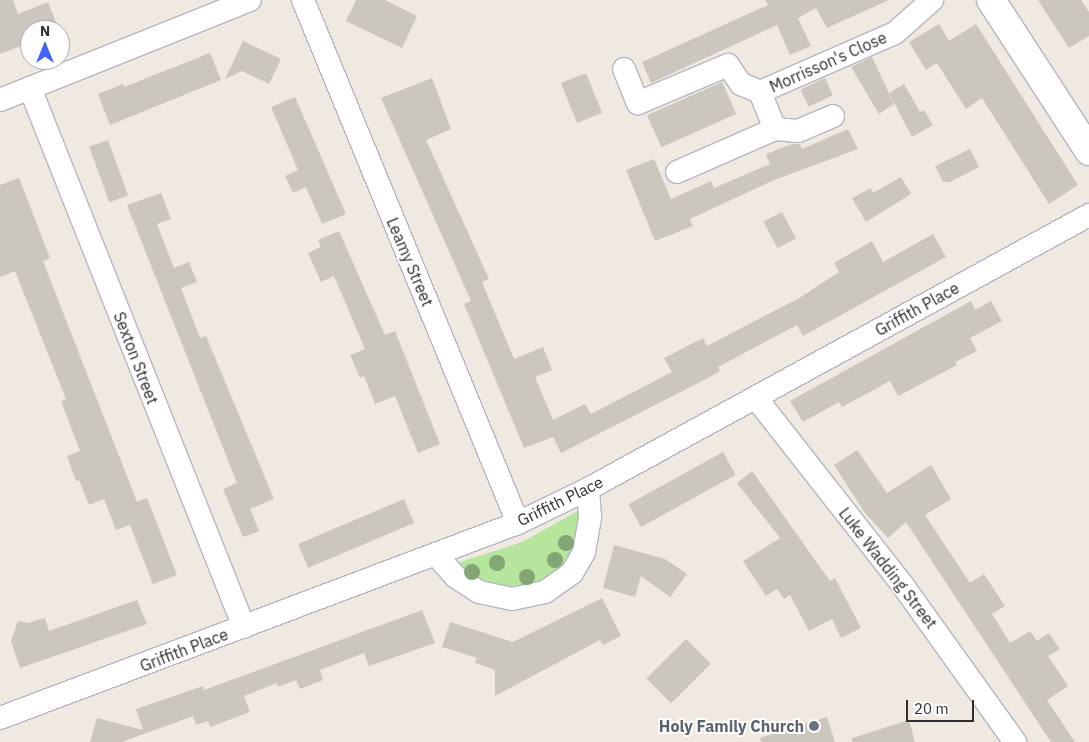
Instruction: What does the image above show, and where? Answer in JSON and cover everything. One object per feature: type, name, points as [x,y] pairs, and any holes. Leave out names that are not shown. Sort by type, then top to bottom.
[{"type":"main road","points":[[991,0],[1089,151]]},
{"type":"street","points":[[0,100],[250,0]]},
{"type":"street","name":"Leamy Street","points":[[303,0],[518,523]]},
{"type":"street","name":"Morrisson's Close","points":[[760,92],[895,33],[932,0]]},
{"type":"street","points":[[624,69],[638,103],[728,65],[741,84],[760,92],[775,129]]},
{"type":"street","name":"Sexton Street","points":[[30,88],[244,627]]},
{"type":"street","points":[[677,172],[775,129],[798,131],[833,116]]},
{"type":"street","name":"Griffith Place","points":[[0,718],[437,556],[518,523],[588,489],[1089,215]]},
{"type":"street","name":"Luke Wadding Street","points":[[756,398],[910,594],[1015,742]]},
{"type":"street","points":[[437,556],[456,577],[479,592],[512,599],[545,592],[572,573],[584,552],[590,517],[588,489]]},
{"type":"green space","points":[[583,508],[579,542],[567,564],[551,579],[527,589],[500,588],[470,576],[457,563],[522,542]]},
{"type":"building","points":[[0,0],[13,0],[18,14],[48,2],[55,20],[20,20],[20,46],[0,54]]},
{"type":"building","points":[[356,0],[385,0],[417,16],[402,48],[346,21]]},
{"type":"building","points":[[765,0],[889,0],[827,28],[816,8],[798,18],[811,46],[790,55],[777,25],[651,83],[642,62],[768,5]]},
{"type":"building","points":[[1038,0],[1081,0],[1089,12],[1089,36],[1069,48]]},
{"type":"building","points":[[939,24],[949,41],[976,24],[1078,185],[1049,204],[982,98],[966,109],[937,63],[926,70],[909,42]]},
{"type":"building","points":[[243,41],[281,59],[269,84],[242,71],[225,79]]},
{"type":"building","points":[[210,53],[221,80],[110,125],[98,94],[123,84],[124,87]]},
{"type":"building","points":[[872,57],[894,104],[879,114],[851,67]]},
{"type":"building","points":[[586,73],[602,113],[577,123],[561,83]]},
{"type":"building","points":[[432,78],[451,129],[426,140],[489,279],[482,282],[514,359],[543,347],[552,370],[535,377],[553,420],[585,404],[591,414],[672,372],[664,358],[703,338],[707,346],[801,297],[839,272],[834,263],[872,241],[883,262],[933,234],[946,257],[803,336],[797,325],[718,367],[720,371],[708,378],[561,453],[553,437],[524,448],[464,304],[471,301],[381,98]]},
{"type":"building","points":[[825,78],[833,95],[809,107],[801,89]]},
{"type":"building","points":[[722,82],[736,114],[661,147],[647,115]]},
{"type":"building","points":[[904,84],[920,112],[924,110],[933,125],[912,137],[889,93]]},
{"type":"building","points":[[295,97],[346,214],[322,224],[306,187],[293,193],[285,176],[298,170],[271,107]]},
{"type":"building","points":[[848,129],[858,149],[774,180],[690,219],[693,226],[655,241],[626,170],[654,159],[671,199],[711,181],[714,188],[770,164],[766,154],[792,144],[800,144],[802,149]]},
{"type":"building","points":[[108,140],[128,195],[109,202],[89,147]]},
{"type":"building","points":[[970,149],[979,167],[950,182],[943,182],[935,166]]},
{"type":"building","points":[[901,177],[911,194],[866,222],[852,198],[871,188],[873,193]]},
{"type":"building","points":[[19,178],[50,258],[43,261],[137,502],[147,498],[177,575],[153,584],[130,525],[116,530],[104,499],[89,505],[79,480],[76,481],[67,456],[80,451],[61,401],[66,399],[15,271],[0,277],[0,185]]},
{"type":"building","points":[[161,193],[171,219],[157,224],[174,268],[189,262],[197,282],[181,288],[200,338],[206,336],[274,499],[250,509],[259,531],[243,537],[223,489],[237,483],[127,205]]},
{"type":"building","points":[[782,212],[796,238],[778,248],[763,222]]},
{"type":"building","points":[[339,231],[385,335],[395,331],[440,444],[418,453],[395,396],[375,404],[364,376],[360,378],[350,355],[365,349],[334,276],[321,282],[308,253],[321,247],[318,240]]},
{"type":"building","points":[[971,301],[975,310],[991,301],[1002,321],[970,338],[977,351],[955,362],[957,365],[898,396],[890,381],[842,407],[839,402],[803,422],[790,401]]},
{"type":"building","points":[[857,450],[887,493],[931,465],[951,499],[925,515],[970,583],[984,574],[1005,606],[992,614],[1010,643],[1030,631],[1037,641],[1049,633],[1060,649],[1048,656],[1068,686],[1047,700],[1075,742],[1051,742],[906,522],[888,538],[865,513],[834,465]]},
{"type":"building","points":[[723,452],[736,475],[641,527],[629,504]]},
{"type":"building","points":[[752,471],[830,581],[835,578],[861,628],[841,638],[832,619],[809,631],[790,595],[784,599],[777,589],[766,596],[743,561],[780,538],[737,483]]},
{"type":"building","points":[[404,499],[414,523],[308,568],[298,544]]},
{"type":"building","points":[[614,545],[665,559],[687,574],[670,597],[641,576],[635,597],[603,588]]},
{"type":"building","points":[[602,598],[621,636],[603,645],[600,640],[495,696],[495,670],[475,663],[477,658],[442,647],[450,622],[513,642]]},
{"type":"building","points":[[137,600],[147,624],[20,668],[11,641],[18,621],[28,623],[45,618],[49,631]]},
{"type":"building","points":[[422,610],[435,643],[369,666],[364,653],[320,670],[323,680],[300,689],[296,680],[278,687],[277,683],[244,696],[250,712],[210,727],[208,721],[196,725],[193,716],[122,742],[90,742],[97,718],[143,730],[136,709],[203,686],[204,690]]},
{"type":"building","points":[[686,639],[711,664],[671,703],[646,679]]},
{"type":"building","name":"Holy Family Church","points":[[827,717],[835,742],[761,742],[760,738]]},
{"type":"building","name":"Holy Family Church","points":[[909,720],[915,742],[852,742],[852,738]]},
{"type":"place","name":"Holy Family Church","points":[[814,726]]}]
